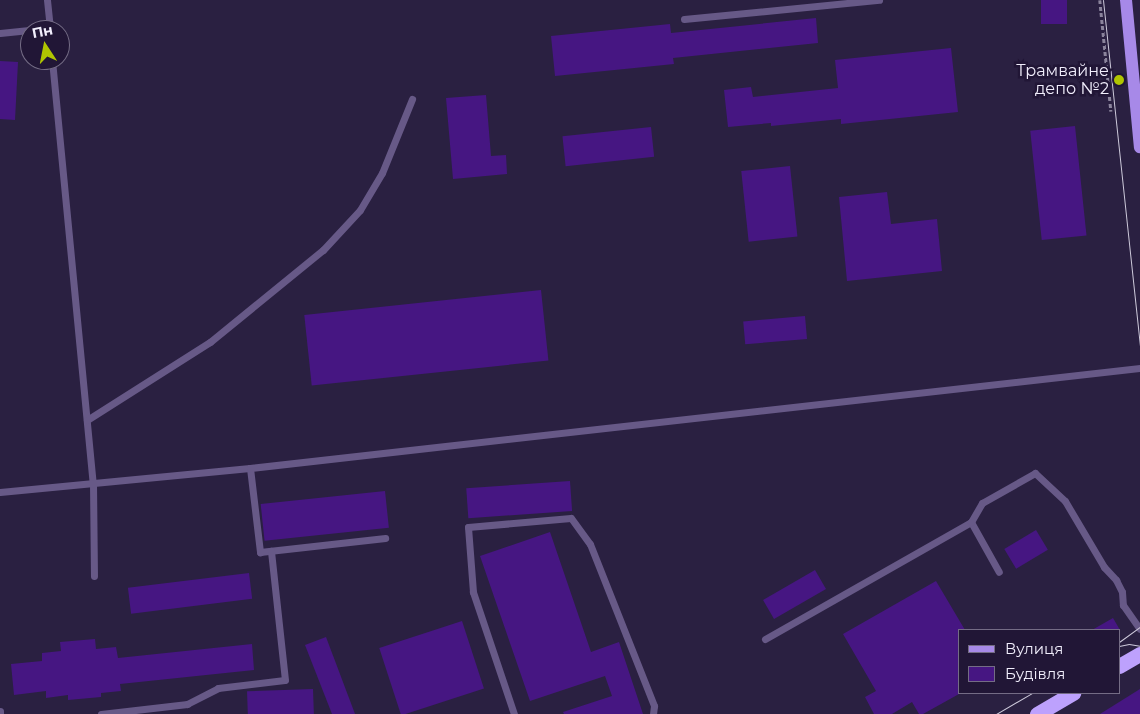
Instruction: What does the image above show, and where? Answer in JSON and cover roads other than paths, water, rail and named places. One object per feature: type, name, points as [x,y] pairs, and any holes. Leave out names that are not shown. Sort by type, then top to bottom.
[{"type":"highway","points":[[1120,665],[1140,654]]},
{"type":"highway","points":[[1037,714],[1071,694]]},
{"type":"main road","points":[[1126,0],[1140,146]]},
{"type":"lane","points":[[47,0],[48,20]]},
{"type":"lane","points":[[684,19],[879,0]]},
{"type":"lane","points":[[0,33],[20,31]]},
{"type":"lane","points":[[53,70],[93,483],[94,576]]},
{"type":"lane","points":[[87,420],[210,342],[323,250],[360,210],[382,173],[412,99]]},
{"type":"lane","points":[[0,492],[250,468],[1140,368]]},
{"type":"lane","points":[[250,468],[260,552],[385,538]]},
{"type":"lane","points":[[765,639],[971,522],[982,503],[1035,473],[1065,501],[1104,567],[1116,580],[1122,592],[1123,605],[1140,629]]},
{"type":"lane","points":[[514,714],[473,592],[468,527],[571,518],[590,544],[654,706],[654,714]]},
{"type":"lane","points":[[971,522],[999,572]]},
{"type":"lane","points":[[101,714],[187,704],[218,688],[285,680],[271,551]]},
{"type":"tram line","points":[[1103,0],[1140,345]]},
{"type":"tram line","points":[[1120,641],[1140,627]]},
{"type":"tram line","points":[[1120,646],[1129,644],[1140,646]]},
{"type":"tram line","points":[[996,714],[1030,694]]},
{"type":"place","name":"Трамвайне депо №2","points":[[1119,80]]}]
